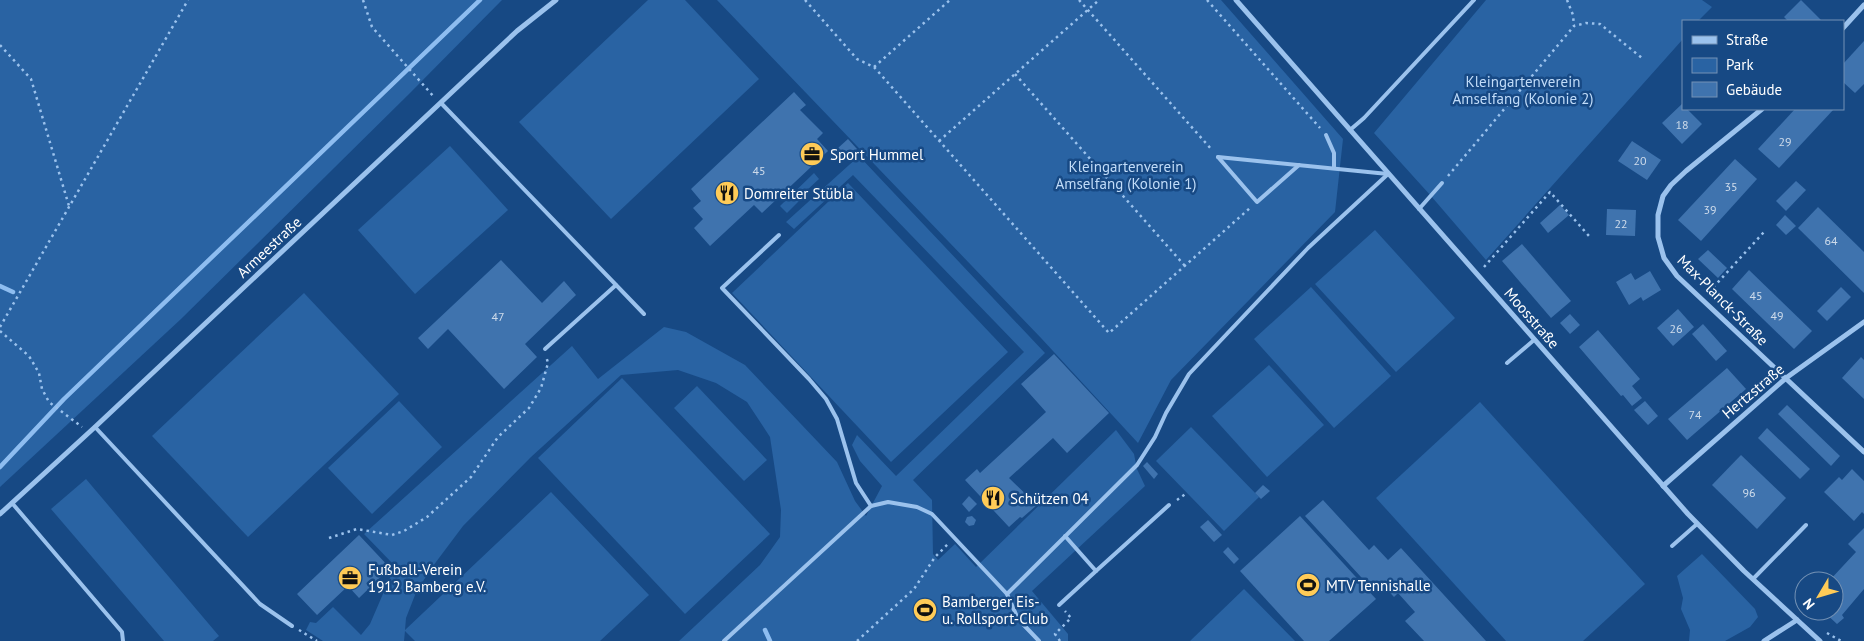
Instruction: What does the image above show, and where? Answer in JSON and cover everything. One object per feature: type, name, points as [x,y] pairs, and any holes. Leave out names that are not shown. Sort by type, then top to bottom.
[{"type":"street","name":"Armeestraße","points":[[0,514],[88,434],[518,31],[556,0]]},
{"type":"street","name":"Moosstraße","points":[[1236,0],[1697,524],[1752,579],[1794,616]]},
{"type":"street","points":[[1844,27],[1864,5]]},
{"type":"street","name":"Max-Planck-Straße","points":[[1761,110],[1686,171],[1671,185],[1663,196],[1658,215],[1658,237],[1664,258],[1677,276],[1864,452]]},
{"type":"street","name":"Hertzstraße","points":[[1663,486],[1786,378],[1864,322]]},
{"type":"street","points":[[1764,641],[1796,621]]},
{"type":"street","name":"Moosstraße","points":[[1799,621],[1820,641]]},
{"type":"lane","points":[[1350,130],[1364,118],[1474,0]]},
{"type":"lane","points":[[440,104],[644,314]]},
{"type":"lane","points":[[1326,135],[1334,153],[1334,168]]},
{"type":"lane","points":[[1218,157],[1257,202],[1299,165]]},
{"type":"lane","points":[[1218,157],[1388,174]]},
{"type":"lane","points":[[1007,594],[1137,465],[1155,437],[1166,413],[1189,374],[1308,248],[1388,174]]},
{"type":"lane","points":[[1419,209],[1442,183]]},
{"type":"lane","points":[[779,235],[722,288],[826,399],[837,418],[856,483],[871,506]]},
{"type":"lane","points":[[545,349],[616,285]]},
{"type":"lane","points":[[1507,363],[1534,340]]},
{"type":"lane","points":[[95,427],[260,604],[292,626]]},
{"type":"lane","points":[[724,641],[871,506],[888,502],[926,510],[932,514],[1007,594],[1018,619],[1039,641]]},
{"type":"lane","points":[[12,503],[122,632],[123,641]]},
{"type":"lane","points":[[1059,605],[1169,505]]},
{"type":"lane","points":[[1672,546],[1697,524]]},
{"type":"lane","points":[[1752,579],[1806,525]]},
{"type":"lane","points":[[1065,536],[1096,570]]},
{"type":"path","points":[[88,434],[75,421],[49,402],[42,389],[39,373],[29,356],[0,329],[188,0]]},
{"type":"path","points":[[362,0],[372,27],[440,104]]},
{"type":"path","points":[[805,0],[857,59],[874,67],[1109,333],[1257,202]]},
{"type":"path","points":[[874,67],[950,0]]},
{"type":"path","points":[[1079,0],[1218,157]]},
{"type":"path","points":[[939,141],[1099,0]]},
{"type":"path","points":[[1207,0],[1326,135]]},
{"type":"path","points":[[1567,0],[1573,15],[1574,26]]},
{"type":"path","points":[[1442,183],[1574,26],[1586,23],[1600,24],[1642,58]]},
{"type":"path","points":[[0,45],[31,79],[69,207]]},
{"type":"path","points":[[1015,74],[1184,266]]},
{"type":"path","points":[[1478,276],[1550,192],[1589,236]]},
{"type":"path","points":[[1702,299],[1764,232]]},
{"type":"path","points":[[329,538],[357,529],[392,535],[404,531],[427,517],[471,477],[498,437],[529,408],[541,388],[548,363],[545,349]]},
{"type":"path","points":[[1183,497],[1187,493]]},
{"type":"path","points":[[857,641],[914,589],[935,557],[955,538]]},
{"type":"path","points":[[1059,605],[1071,618],[1055,634],[1060,641]]},
{"type":"path","points":[[292,626],[317,641]]},
{"type":"green space","points":[[0,0],[502,0],[181,319],[0,487]]},
{"type":"green space","points":[[648,0],[685,0],[759,79],[611,219],[519,122]]},
{"type":"green space","name":"Kleingartenverein Amselfang (Kolonie 1)","points":[[717,0],[1221,0],[1343,139],[1335,212],[1171,380],[1138,443],[1041,338]]},
{"type":"green space","name":"Kleingartenverein Amselfang (Kolonie 2)","points":[[1486,0],[1702,0],[1712,7],[1699,20],[1682,20],[1682,40],[1486,260],[1374,133]]},
{"type":"green space","points":[[450,146],[508,210],[415,294],[358,230]]},
{"type":"green space","points":[[859,156],[1045,353],[913,480],[932,500],[933,554],[938,560],[955,544],[976,567],[1116,430],[1134,454],[1137,469],[1145,486],[1032,591],[1068,634],[1068,641],[679,641],[760,565],[780,537],[781,510],[770,437],[747,402],[716,383],[678,370],[621,375],[531,457],[463,526],[417,590],[406,618],[405,630],[551,492],[649,595],[600,641],[415,641],[405,631],[404,641],[323,641],[306,630],[310,622],[316,623],[333,607],[361,635],[370,624],[395,566],[364,534],[572,346],[598,379],[664,327],[686,332],[745,365],[837,462],[855,501],[866,516],[882,486],[860,461],[852,445],[857,435],[896,476],[1024,352],[853,175],[794,229],[786,222]]},
{"type":"green space","points":[[814,173],[819,179],[787,213],[780,206]]},
{"type":"green space","points":[[848,183],[1008,352],[891,462],[732,293]]},
{"type":"green space","points":[[1375,230],[1455,318],[1396,372],[1315,284]]},
{"type":"green space","points":[[1311,287],[1391,376],[1334,428],[1254,339]]},
{"type":"green space","points":[[304,293],[399,394],[248,537],[152,436]]},
{"type":"green space","points":[[1269,365],[1324,425],[1267,477],[1212,416]]},
{"type":"green space","points":[[622,378],[770,534],[685,614],[538,458]]},
{"type":"green space","points":[[697,386],[767,460],[744,481],[674,408]]},
{"type":"green space","points":[[399,401],[442,447],[372,514],[328,468]]},
{"type":"green space","points":[[1480,402],[1645,584],[1583,641],[1506,641],[1376,498]]},
{"type":"green space","points":[[1191,427],[1259,497],[1224,531],[1156,461]]},
{"type":"green space","points":[[86,479],[219,636],[213,641],[164,641],[51,509]]},
{"type":"green space","points":[[1702,554],[1755,609],[1758,617],[1750,627],[1725,641],[1689,641],[1690,630],[1681,609],[1683,598],[1677,576]]},
{"type":"green space","points":[[1244,589],[1295,641],[1190,641]]},
{"type":"building","points":[[1801,0],[1821,20],[1787,20],[1784,17]]},
{"type":"building","points":[[1864,41],[1864,84],[1855,93],[1844,83],[1844,63]]},
{"type":"building","points":[[794,92],[806,105],[800,110],[823,133],[817,139],[828,151],[762,213],[754,205],[710,246],[694,228],[703,219],[693,208],[701,201],[691,189]]},
{"type":"building","points":[[1682,104],[1682,110],[1688,110],[1702,124],[1682,144],[1662,123]]},
{"type":"building","points":[[1794,110],[1833,110],[1779,168],[1758,149]]},
{"type":"building","points":[[848,139],[857,149],[847,159],[838,148]]},
{"type":"building","points":[[1632,141],[1661,160],[1647,180],[1618,161]]},
{"type":"building","points":[[1735,159],[1757,179],[1701,241],[1678,220]]},
{"type":"building","points":[[1796,181],[1806,190],[1786,211],[1776,201]]},
{"type":"building","points":[[1560,205],[1569,215],[1548,233],[1540,223]]},
{"type":"building","points":[[1818,207],[1864,252],[1864,293],[1798,228]]},
{"type":"building","points":[[1607,209],[1636,210],[1635,236],[1606,235]]},
{"type":"building","points":[[1785,215],[1796,226],[1786,235],[1776,225]]},
{"type":"building","points":[[1522,244],[1571,301],[1551,318],[1502,261]]},
{"type":"building","points":[[1708,250],[1727,268],[1718,278],[1698,259]]},
{"type":"building","points":[[501,260],[542,303],[564,281],[576,295],[525,344],[537,357],[504,389],[448,329],[428,349],[418,338]]},
{"type":"building","points":[[1749,270],[1812,331],[1794,349],[1732,289]]},
{"type":"building","points":[[1650,271],[1661,290],[1643,301],[1641,297],[1629,305],[1616,282],[1631,273],[1635,280]]},
{"type":"building","points":[[1841,287],[1851,297],[1827,321],[1817,311]]},
{"type":"building","points":[[1678,309],[1694,327],[1673,346],[1657,328]]},
{"type":"building","points":[[1570,314],[1580,325],[1570,334],[1560,323]]},
{"type":"building","points":[[1703,324],[1727,351],[1716,361],[1692,334]]},
{"type":"building","points":[[1598,330],[1640,379],[1632,386],[1642,398],[1632,406],[1623,395],[1621,396],[1579,347]]},
{"type":"building","points":[[1054,354],[1109,413],[1067,453],[1053,438],[1009,478],[1037,505],[1009,527],[965,480],[977,469],[980,473],[1046,412],[1021,384]]},
{"type":"building","points":[[1861,357],[1864,360],[1864,399],[1842,378]]},
{"type":"building","points":[[1727,368],[1746,389],[1687,440],[1668,419]]},
{"type":"building","points":[[1645,401],[1658,416],[1648,425],[1634,410]]},
{"type":"building","points":[[1787,405],[1840,456],[1831,466],[1778,414]]},
{"type":"building","points":[[1767,428],[1810,469],[1800,479],[1758,438]]},
{"type":"building","points":[[1741,455],[1786,498],[1757,529],[1712,485]]},
{"type":"building","points":[[1147,462],[1158,474],[1154,479],[1143,466]]},
{"type":"building","points":[[1852,469],[1864,481],[1864,514],[1862,512],[1854,521],[1824,492],[1839,477],[1842,480]]},
{"type":"building","points":[[1263,485],[1270,491],[1261,499],[1255,493]]},
{"type":"building","points":[[969,496],[977,504],[969,512],[962,504]]},
{"type":"building","points":[[1323,500],[1369,550],[1374,545],[1388,560],[1401,548],[1486,641],[1424,641],[1405,621],[1415,612],[1398,593],[1394,597],[1380,582],[1372,589],[1305,516]]},
{"type":"building","points":[[972,516],[976,520],[974,525],[969,526],[965,522],[967,517]]},
{"type":"building","name":"MTV Tennishalle","points":[[1300,516],[1376,599],[1329,641],[1304,641],[1240,571]]},
{"type":"building","points":[[1208,520],[1222,535],[1214,542],[1200,527]]},
{"type":"building","points":[[1864,528],[1864,589],[1844,613],[1844,571],[1838,571],[1856,552],[1848,544]]},
{"type":"building","points":[[359,535],[390,568],[359,598],[348,586],[317,615],[297,594]]},
{"type":"building","points":[[1228,547],[1239,559],[1234,564],[1223,552]]},
{"type":"waterway","points":[[0,467],[64,399],[480,0]]},
{"type":"waterway","points":[[0,286],[13,292]]},
{"type":"waterway","points":[[765,630],[770,641]]},
{"type":"place","name":"Sport Hummel","points":[[812,154]]},
{"type":"place","name":"Domreiter Stübla","points":[[727,193]]},
{"type":"place","name":"Schützen 04","points":[[993,498]]},
{"type":"place","name":"Fußball-Verein 1912 Bamberg e.V.","points":[[350,578]]},
{"type":"place","name":"MTV Tennishalle","points":[[1308,585]]},
{"type":"place","name":"Bamberger Eis- u. Rollsport-Club","points":[[925,610]]}]
